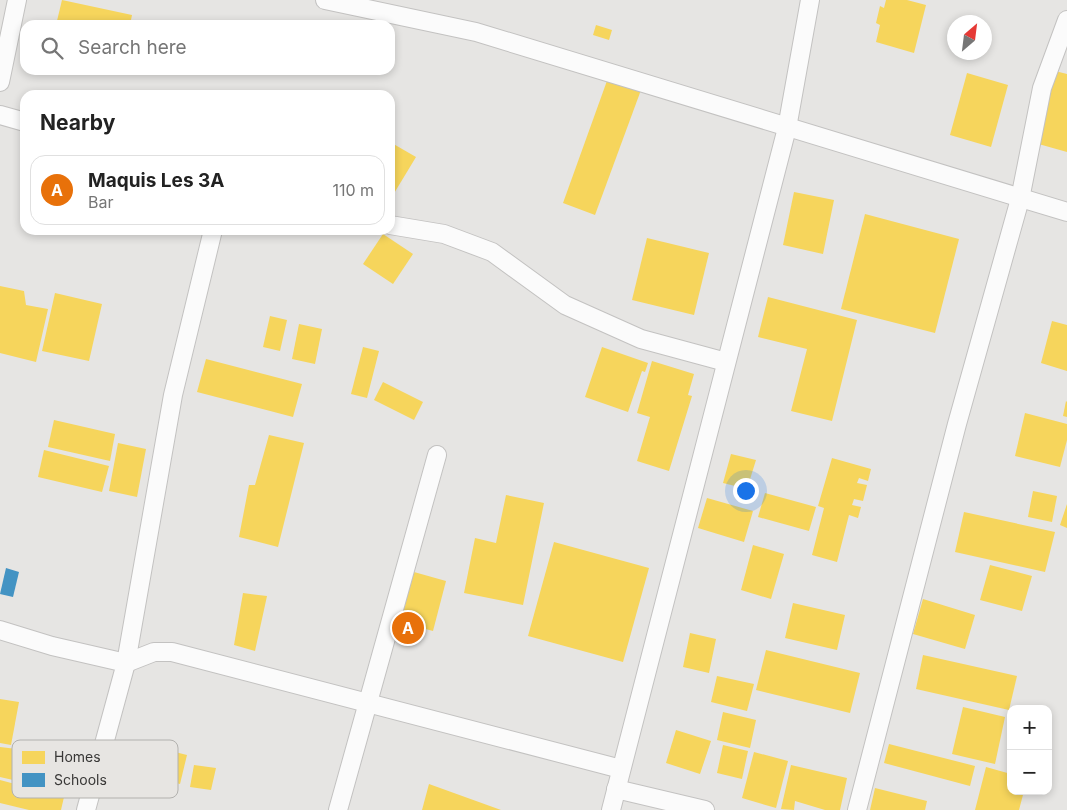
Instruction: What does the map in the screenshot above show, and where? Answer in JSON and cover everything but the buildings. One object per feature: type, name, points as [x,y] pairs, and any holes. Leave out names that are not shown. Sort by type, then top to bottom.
[{"type":"street","points":[[0,82],[18,0]]},
{"type":"street","points":[[325,0],[476,32],[1067,212]]},
{"type":"street","points":[[611,810],[787,128],[810,0]]},
{"type":"street","points":[[857,810],[957,424],[1020,199],[1042,88],[1067,20]]},
{"type":"street","points":[[0,115],[20,121]]},
{"type":"street","points":[[395,226],[444,234],[492,252],[565,305],[641,339],[726,362]]},
{"type":"street","points":[[105,740],[126,663],[173,395],[212,235]]},
{"type":"street","points":[[338,810],[437,455]]},
{"type":"street","points":[[0,630],[52,646],[126,663],[154,652],[172,652],[368,705],[621,769]]},
{"type":"street","points":[[616,789],[705,810]]},
{"type":"place","name":"Maquis Les 3A","points":[[408,628]]}]
